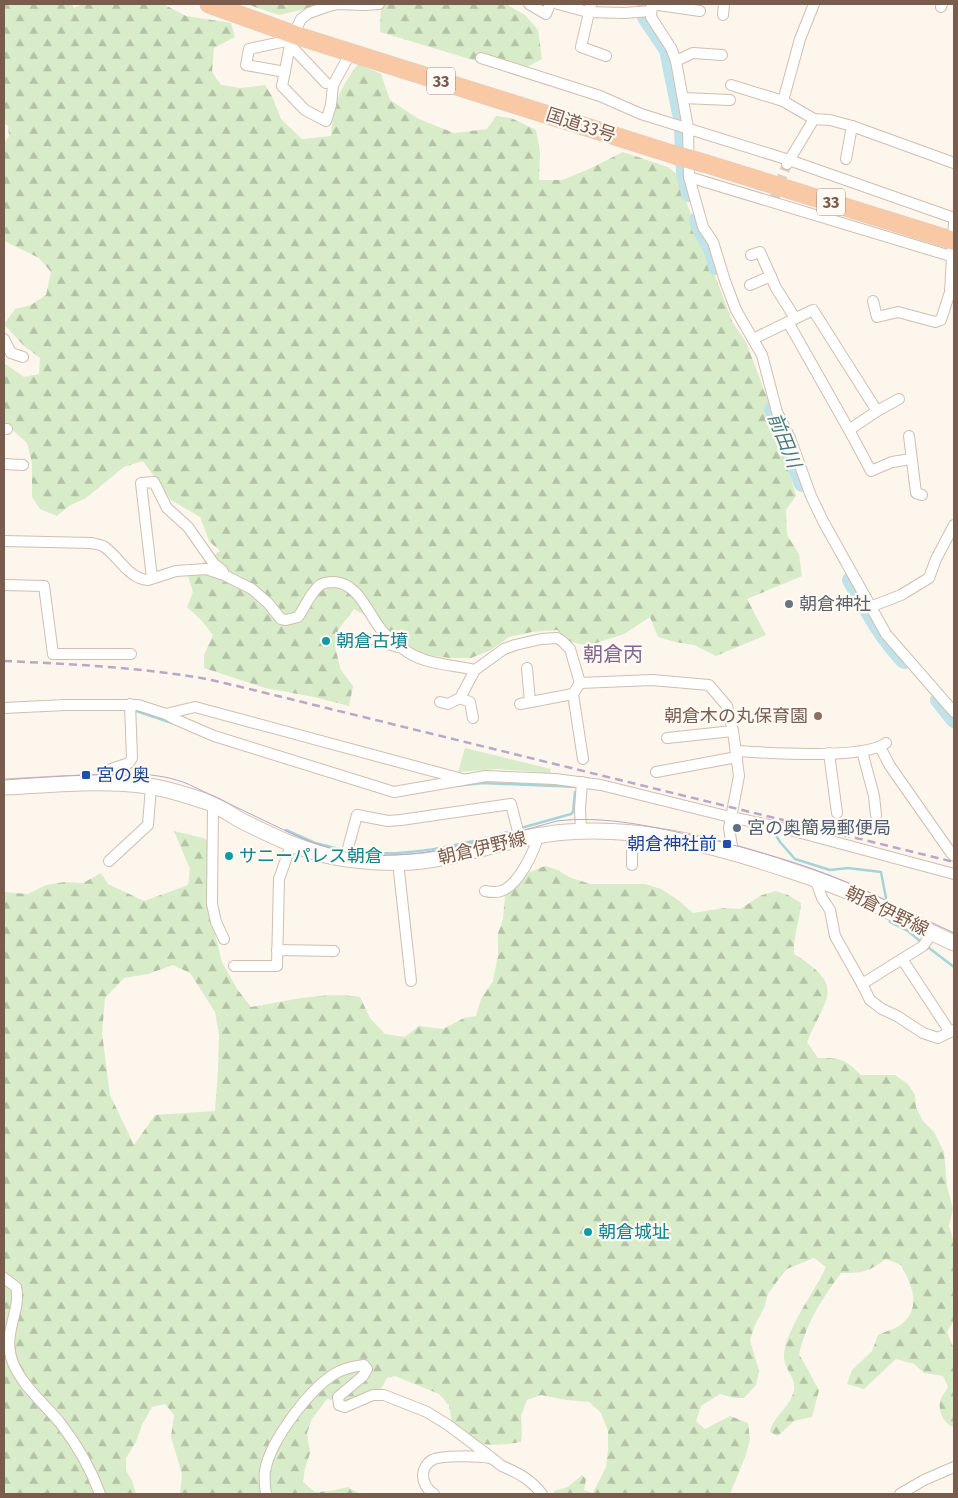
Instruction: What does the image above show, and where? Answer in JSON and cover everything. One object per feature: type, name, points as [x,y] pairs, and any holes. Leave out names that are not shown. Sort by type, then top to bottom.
[{"type":"highway","name":"国道33号","points":[[209,4],[292,40],[350,52],[707,164],[954,249]]},
{"type":"main road","name":"朝倉伊野線","points":[[4,787],[103,782],[151,786],[174,791],[213,804],[291,845],[318,854],[345,859],[398,862],[438,859],[538,835],[581,831],[632,833],[686,840],[733,852],[815,878],[954,943]]},
{"type":"street","points":[[350,52],[333,85],[331,105],[326,121],[305,110],[282,86],[292,40],[301,18],[326,6],[337,4],[364,6],[380,4]]},
{"type":"street","points":[[529,4],[546,14],[550,4]]},
{"type":"street","points":[[558,4],[624,13],[649,8],[700,11]]},
{"type":"street","points":[[723,15],[724,4]]},
{"type":"street","points":[[782,101],[800,39],[814,4]]},
{"type":"street","points":[[589,8],[581,47],[606,56]]},
{"type":"street","points":[[649,8],[676,61],[688,128],[690,177],[703,227],[713,242],[736,310],[764,362],[777,412],[790,438],[811,496],[886,634],[954,712]]},
{"type":"street","points":[[285,72],[246,65],[249,49],[292,40]]},
{"type":"street","points":[[292,40],[326,83]]},
{"type":"street","points":[[676,61],[693,53],[722,55]]},
{"type":"street","points":[[481,58],[600,96],[641,114],[688,128],[954,218]]},
{"type":"street","points":[[732,84],[782,101],[814,119],[830,120],[852,126],[954,163]]},
{"type":"street","points":[[683,98],[730,100]]},
{"type":"street","points":[[788,162],[814,119]]},
{"type":"street","points":[[846,159],[852,126]]},
{"type":"street","points":[[690,177],[954,249]]},
{"type":"street","points":[[873,301],[877,317],[898,312],[935,322],[941,320],[952,292],[954,222]]},
{"type":"street","points":[[751,255],[760,252],[792,320],[871,471],[892,462],[911,459]]},
{"type":"street","points":[[750,285],[771,276]]},
{"type":"street","points":[[753,339],[813,310],[877,412]]},
{"type":"street","points":[[4,338],[11,353],[22,357]]},
{"type":"street","points":[[849,430],[899,399]]},
{"type":"street","points":[[909,436],[916,493],[922,495]]},
{"type":"street","points":[[4,464],[23,465]]},
{"type":"street","points":[[152,578],[141,483],[154,482],[167,508],[188,527],[224,575]]},
{"type":"street","points":[[870,607],[896,597],[929,578],[936,559],[954,527]]},
{"type":"street","points":[[4,541],[91,543],[102,546],[132,573],[144,580],[186,569],[206,569],[224,575],[252,589],[268,603],[281,619],[286,620],[298,616],[315,590],[322,584],[340,582],[356,593],[385,634],[403,649]]},
{"type":"street","points":[[4,585],[44,586],[53,654],[131,654]]},
{"type":"street","points":[[440,702],[448,704],[460,698],[475,670],[489,659],[510,647],[541,639],[556,638],[570,649],[580,683],[573,694],[583,759]]},
{"type":"street","points":[[373,639],[403,649],[425,661],[475,670]]},
{"type":"street","points":[[527,668],[525,703],[573,694]]},
{"type":"street","points":[[580,683],[652,680],[709,685],[727,706],[733,731],[739,776],[729,828],[733,852]]},
{"type":"street","points":[[460,698],[470,702],[473,718]]},
{"type":"street","points":[[103,782],[105,771],[129,763],[132,758],[130,704]]},
{"type":"street","points":[[4,708],[138,705],[166,714],[214,736],[394,792],[486,776],[555,779],[601,785],[731,815],[954,874]]},
{"type":"street","points":[[166,714],[195,707],[463,779]]},
{"type":"street","points":[[667,738],[733,731]]},
{"type":"street","points":[[656,772],[736,754],[862,752],[883,745],[890,766],[954,856]]},
{"type":"street","points":[[862,752],[874,796],[876,816]]},
{"type":"street","points":[[829,753],[837,813]]},
{"type":"street","points":[[581,831],[582,782]]},
{"type":"street","points":[[109,861],[148,825],[151,786]]},
{"type":"street","points":[[213,804],[212,904],[216,922],[224,939]]},
{"type":"street","points":[[345,859],[358,815],[388,821],[511,804],[520,839]]},
{"type":"street","points":[[632,833],[632,865]]},
{"type":"street","points":[[485,891],[502,891],[510,887],[528,860],[538,835]]},
{"type":"street","points":[[234,966],[277,966],[279,879],[291,845]]},
{"type":"street","points":[[398,862],[411,982]]},
{"type":"street","points":[[815,878],[822,898],[830,910],[835,936],[870,1000],[923,1033],[938,1038],[952,1031],[902,959]]},
{"type":"street","points":[[862,984],[923,946],[932,933]]},
{"type":"street","points":[[277,950],[334,951]]},
{"type":"street","points":[[4,1278],[16,1287],[18,1294],[9,1333],[9,1349],[14,1364],[23,1380],[60,1424],[76,1447],[93,1474],[100,1494]]},
{"type":"street","points":[[266,1494],[265,1470],[275,1444],[301,1405],[338,1372],[364,1365],[367,1369],[364,1376],[338,1397],[339,1405],[345,1407],[373,1396],[384,1395],[427,1412],[448,1425],[501,1465],[516,1471],[533,1482],[542,1494]]},
{"type":"street","points":[[434,1494],[425,1486],[423,1477],[425,1467],[432,1460],[444,1456],[492,1458]]},
{"type":"street","points":[[900,1494],[924,1480],[954,1467]]},
{"type":"green space","points":[[4,4],[72,4],[74,8],[83,4],[163,4],[186,16],[231,23],[235,37],[214,48],[212,72],[221,85],[241,88],[265,85],[272,96],[281,119],[302,139],[331,136],[334,115],[341,90],[358,64],[381,74],[390,100],[419,119],[454,133],[487,129],[496,116],[511,118],[536,130],[540,152],[539,180],[562,180],[623,152],[668,167],[678,175],[683,194],[697,229],[709,250],[712,268],[733,323],[746,342],[766,395],[777,426],[796,496],[786,510],[787,535],[799,554],[802,576],[747,599],[766,635],[716,656],[694,645],[658,637],[650,617],[624,634],[587,646],[569,641],[557,630],[532,632],[509,637],[491,650],[471,658],[449,658],[422,654],[377,622],[354,609],[338,630],[335,647],[341,670],[353,686],[349,706],[265,688],[204,668],[204,655],[213,635],[187,607],[193,592],[187,573],[220,551],[209,541],[200,517],[171,500],[143,461],[124,467],[86,498],[69,506],[57,516],[40,509],[32,497],[32,463],[27,443],[4,423],[4,363],[24,377],[39,374],[40,358],[23,345],[4,324],[15,309],[31,305],[46,295],[51,272],[39,258],[4,241],[4,144],[9,136],[8,126],[4,123]]},
{"type":"green space","points":[[246,4],[327,4],[279,15]]},
{"type":"green space","points":[[381,4],[506,4],[525,15],[538,30],[542,59],[516,73],[380,32]]},
{"type":"green space","points":[[465,748],[551,769],[550,773],[497,769],[458,772]]},
{"type":"green space","points":[[174,831],[203,838],[215,844],[211,917],[222,962],[237,989],[251,1007],[319,996],[347,995],[360,997],[370,1018],[385,1034],[405,1037],[419,1026],[443,1029],[464,1018],[476,1016],[481,999],[493,981],[498,955],[498,933],[503,919],[505,896],[530,872],[545,866],[590,884],[645,884],[661,889],[693,913],[724,908],[740,909],[762,895],[776,891],[788,895],[801,903],[794,954],[811,965],[821,975],[828,993],[807,1042],[818,1058],[842,1060],[861,1075],[895,1075],[908,1084],[915,1095],[916,1107],[923,1121],[934,1132],[944,1152],[947,1186],[953,1209],[949,1226],[954,1242],[954,1321],[947,1332],[954,1349],[954,1427],[947,1424],[942,1417],[940,1409],[941,1399],[948,1387],[943,1376],[924,1373],[914,1364],[896,1359],[864,1389],[847,1384],[852,1370],[872,1351],[878,1335],[901,1325],[912,1309],[913,1294],[901,1265],[886,1259],[865,1271],[841,1273],[827,1293],[811,1320],[799,1354],[819,1390],[812,1417],[794,1421],[778,1436],[770,1432],[794,1390],[793,1381],[784,1357],[785,1347],[794,1324],[826,1267],[814,1258],[787,1269],[768,1294],[750,1340],[759,1371],[756,1385],[744,1398],[734,1398],[720,1394],[701,1406],[696,1421],[705,1429],[730,1416],[748,1423],[750,1440],[730,1494],[554,1494],[554,1491],[568,1487],[582,1475],[586,1479],[584,1490],[593,1493],[606,1467],[608,1431],[601,1413],[589,1402],[541,1395],[527,1400],[521,1416],[521,1442],[502,1445],[482,1444],[467,1439],[453,1429],[449,1405],[439,1394],[395,1376],[387,1378],[381,1389],[370,1396],[348,1401],[327,1399],[312,1419],[307,1433],[310,1453],[303,1482],[315,1492],[348,1487],[360,1494],[180,1494],[182,1474],[171,1437],[174,1415],[165,1404],[152,1407],[142,1425],[136,1442],[126,1458],[126,1471],[132,1480],[136,1494],[4,1494],[4,892],[28,894],[46,885],[65,882],[83,883],[101,873],[108,884],[144,901],[188,885],[190,869]],"holes":[[[173,965],[190,973],[215,1012],[219,1034],[215,1111],[155,1115],[134,1145],[110,1095],[102,1033],[105,998],[124,978],[148,974]]]},
{"type":"waterway","name":"前田川","points":[[645,4],[644,14],[646,19],[667,50],[681,119]]},
{"type":"waterway","name":"前田川","points":[[682,130],[684,173],[689,194]]},
{"type":"waterway","name":"前田川","points":[[697,220],[712,251],[716,267]]},
{"type":"waterway","name":"前田川","points":[[772,409],[802,484]]},
{"type":"waterway","name":"前田川","points":[[850,580],[881,632],[904,661]]},
{"type":"waterway","name":"前田川","points":[[938,700],[954,720]]},
{"type":"waterway","points":[[133,710],[175,724]]},
{"type":"waterway","points":[[455,786],[483,783],[578,787]]},
{"type":"waterway","points":[[521,828],[571,814],[573,812],[575,792]]},
{"type":"waterway","points":[[772,829],[780,842],[795,859],[830,870],[848,868],[881,872],[886,898]]},
{"type":"waterway","points":[[286,830],[315,843],[343,850]]},
{"type":"waterway","points":[[349,851],[370,853],[412,852],[475,841],[516,830]]},
{"type":"waterway","points":[[890,919],[890,922],[908,931],[921,942]]},
{"type":"waterway","points":[[929,948],[954,967]]},
{"type":"tunnel","points":[[774,199],[787,164]]},
{"type":"tram line","points":[[4,780],[114,774],[164,777],[188,784],[313,843],[345,852],[370,855],[397,855],[452,848],[557,821],[604,820],[635,824],[731,844],[813,869],[867,891],[954,933]]},
{"type":"railway","points":[[4,661],[128,669],[212,680],[954,862]]},
{"type":"place","name":"朝倉神社","points":[[789,604]]},
{"type":"place","name":"朝倉古墳","points":[[326,641]]},
{"type":"place","name":"朝倉木の丸保育園","points":[[818,716]]},
{"type":"place","name":"宮の奥","points":[[86,775]]},
{"type":"place","name":"宮の奥簡易郵便局","points":[[737,828]]},
{"type":"place","name":"朝倉神社前","points":[[727,844]]},
{"type":"place","name":"サニーパレス朝倉","points":[[229,856]]},
{"type":"place","name":"朝倉城址","points":[[588,1232]]},
{"type":"district","name":"朝倉丙","points":[[613,654]]}]
